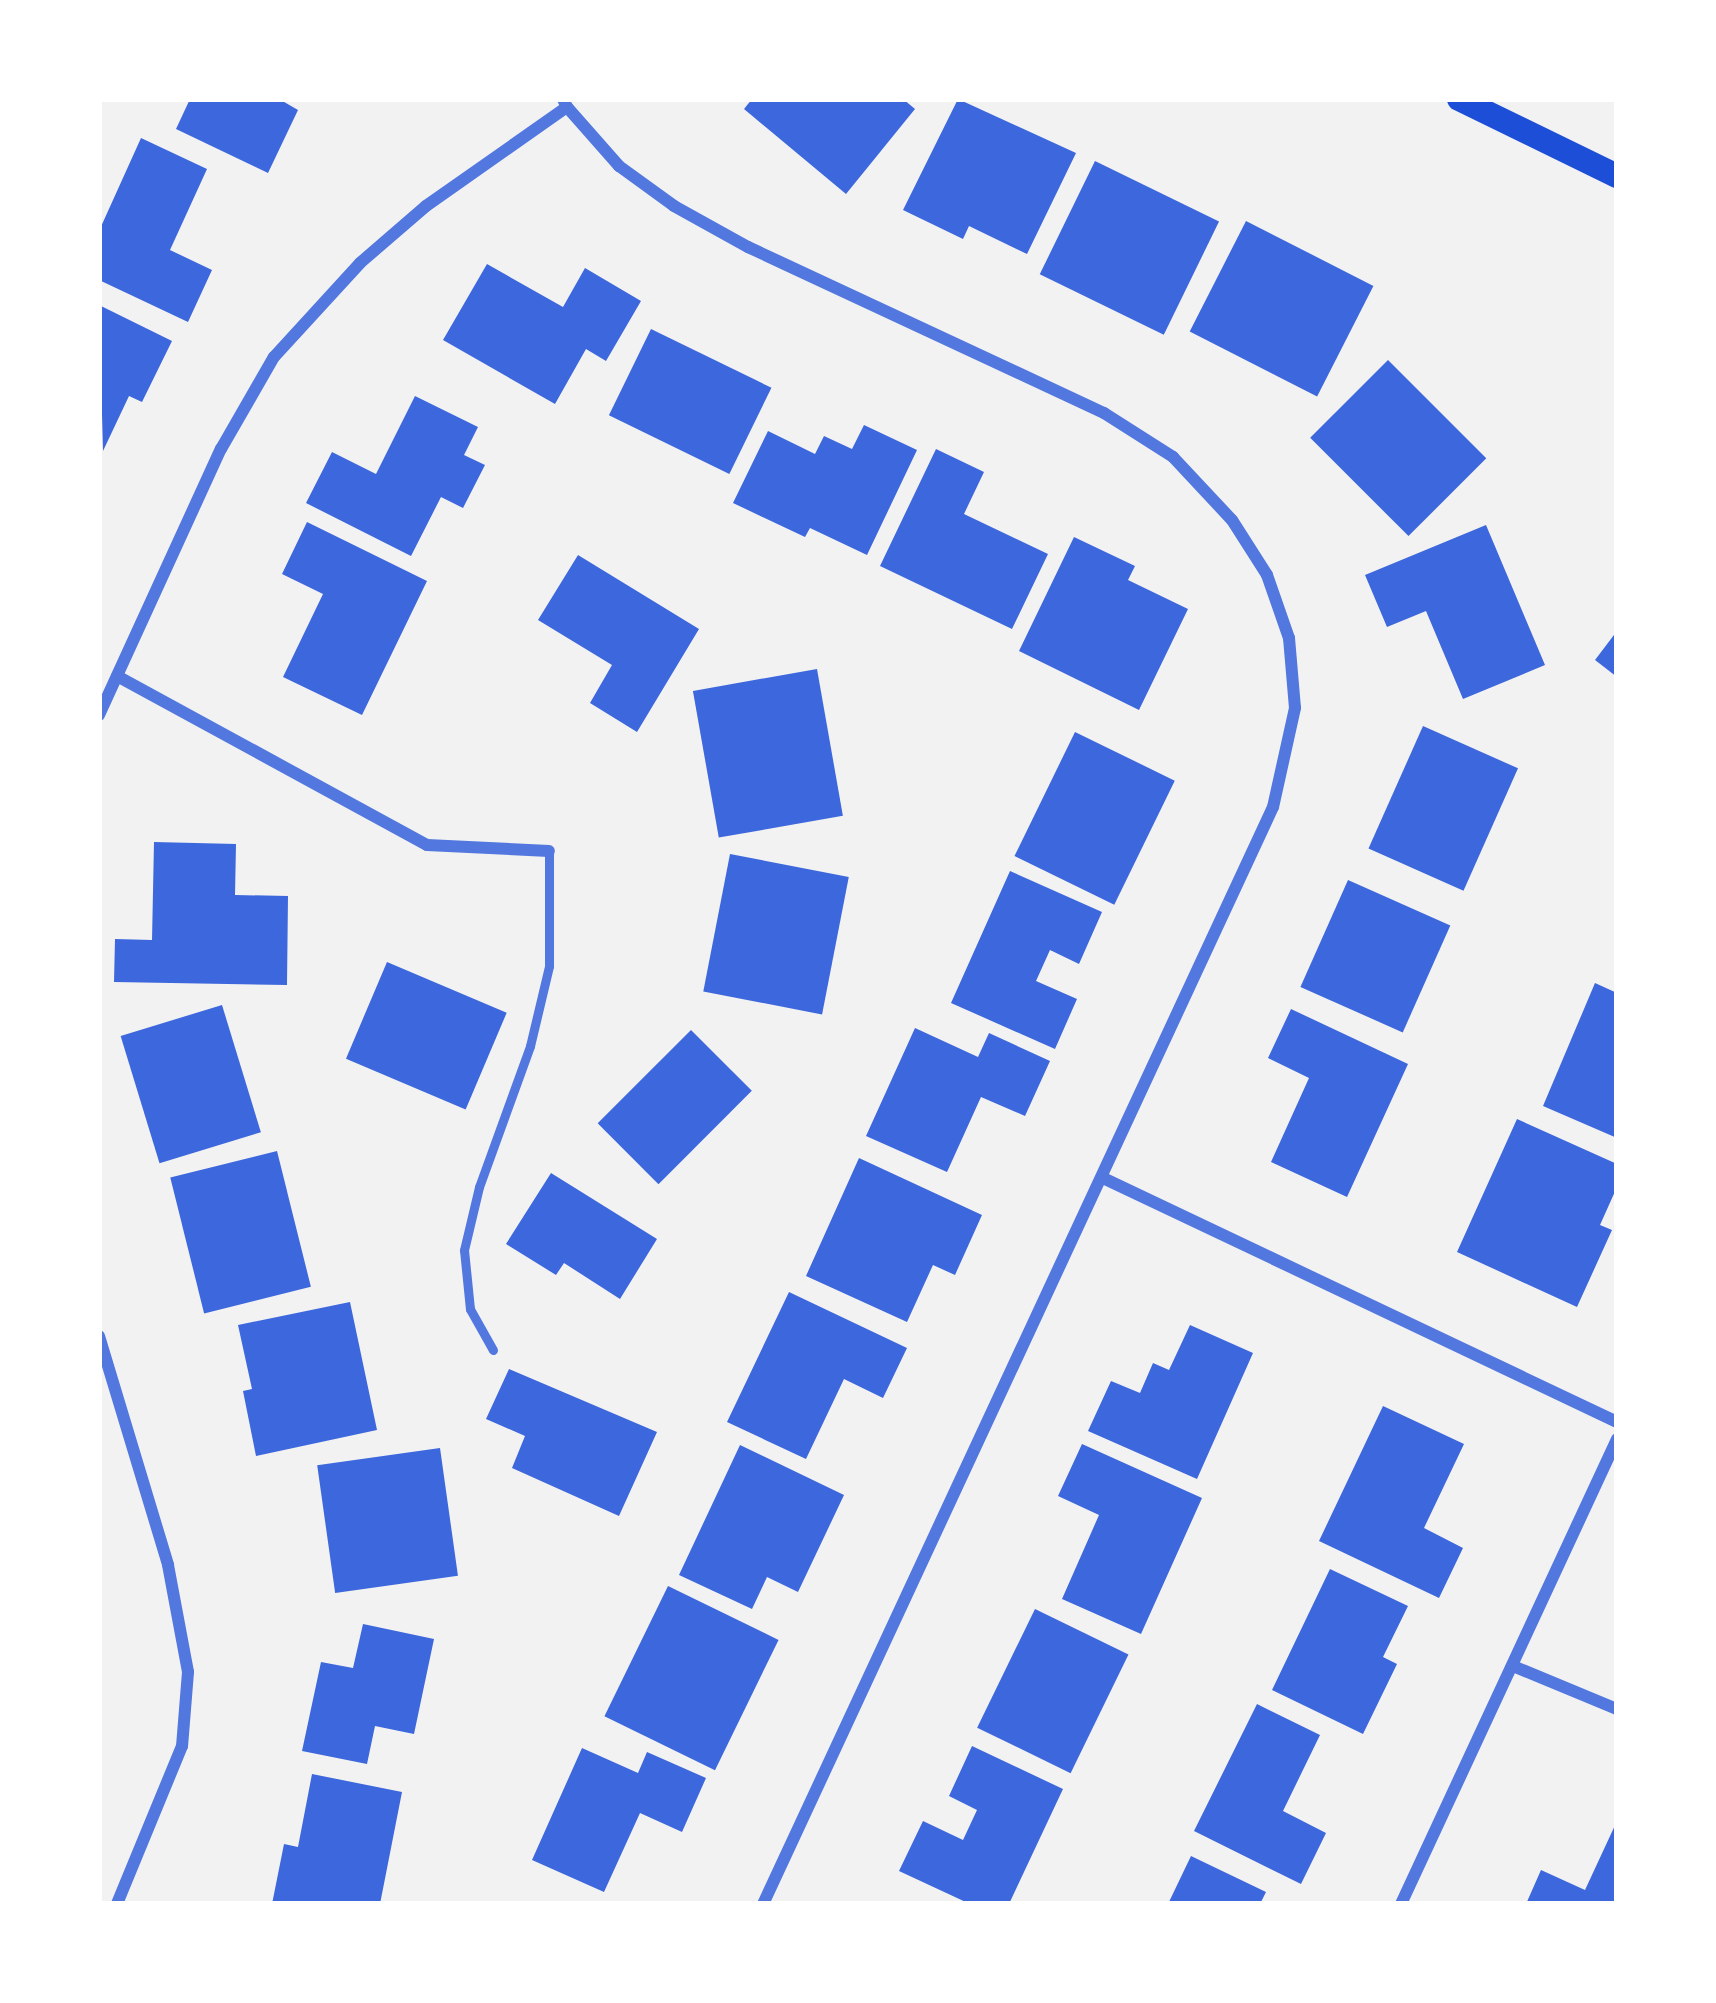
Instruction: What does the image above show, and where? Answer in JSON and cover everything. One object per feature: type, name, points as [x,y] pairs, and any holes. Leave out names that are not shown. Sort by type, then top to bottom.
[{"type":"main road","points":[[1459,99],[1617,176]]},
{"type":"street","points":[[99,715],[221,449],[274,357],[393,235],[565,103],[619,166],[674,206],[748,247],[1105,413],[1173,457],[1232,520],[1268,574],[1288,638],[1295,708],[1273,807],[764,1904]]},
{"type":"street","points":[[117,676],[427,845],[549,851]]},
{"type":"street","points":[[1103,1178],[1617,1422]]},
{"type":"street","points":[[99,1336],[104,1379],[168,1565],[188,1672],[182,1746],[118,1904]]},
{"type":"street","points":[[1400,1904],[1617,1439]]},
{"type":"street","points":[[1513,1666],[1617,1709]]},
{"type":"lane","points":[[493,1350],[470,1309],[464,1250],[479,1186],[530,1046],[549,966],[549,851]]},
{"type":"building","points":[[190,99],[279,99],[298,110],[268,173],[176,129]]},
{"type":"building","points":[[752,99],[903,99],[915,109],[846,194],[744,109]]},
{"type":"building","points":[[958,99],[1076,153],[1027,254],[969,226],[963,239],[903,210]]},
{"type":"building","points":[[141,138],[207,169],[170,250],[212,270],[188,322],[99,280],[99,231]]},
{"type":"building","points":[[1095,161],[1219,221],[1164,335],[1040,274]]},
{"type":"building","points":[[1246,221],[1373,286],[1317,396],[1190,331]]},
{"type":"building","points":[[487,264],[563,307],[585,268],[641,301],[606,361],[586,349],[555,404],[443,340]]},
{"type":"building","points":[[99,305],[172,341],[142,402],[129,396],[103,451]]},
{"type":"building","points":[[651,329],[771,388],[729,474],[609,415]]},
{"type":"building","points":[[1388,360],[1486,458],[1409,536],[1310,438]]},
{"type":"building","points":[[415,396],[478,427],[464,455],[485,465],[463,508],[441,497],[411,556],[306,503],[332,452],[376,474]]},
{"type":"building","points":[[864,425],[917,450],[867,555],[810,528],[805,537],[733,503],[768,431],[815,454],[824,436],[852,449]]},
{"type":"building","points":[[936,449],[984,472],[964,514],[1048,554],[1012,629],[880,566]]},
{"type":"building","points":[[307,522],[427,581],[362,715],[283,677],[323,594],[282,574]]},
{"type":"building","points":[[1486,525],[1545,665],[1463,699],[1426,611],[1387,627],[1365,575]]},
{"type":"building","points":[[1074,537],[1135,566],[1128,580],[1188,609],[1139,710],[1019,651]]},
{"type":"building","points":[[578,555],[699,629],[637,732],[590,703],[612,665],[538,620]]},
{"type":"building","points":[[1617,631],[1617,677],[1595,660]]},
{"type":"building","points":[[817,669],[843,816],[719,838],[693,691]]},
{"type":"building","points":[[1423,726],[1518,768],[1464,891],[1368,848]]},
{"type":"building","points":[[1075,732],[1175,781],[1114,905],[1015,856]]},
{"type":"building","points":[[154,842],[236,844],[235,895],[288,896],[287,985],[114,982],[115,939],[152,940]]},
{"type":"building","points":[[730,854],[849,877],[822,1015],[703,991]]},
{"type":"building","points":[[1010,871],[1102,912],[1079,964],[1050,950],[1036,981],[1077,999],[1055,1049],[951,1003]]},
{"type":"building","points":[[1348,880],[1450,926],[1403,1032],[1300,987]]},
{"type":"building","points":[[387,962],[507,1013],[466,1109],[346,1059]]},
{"type":"building","points":[[1595,983],[1617,993],[1617,1138],[1543,1106]]},
{"type":"building","points":[[222,1005],[261,1132],[160,1163],[121,1036]]},
{"type":"building","points":[[1291,1009],[1408,1064],[1347,1197],[1271,1162],[1309,1078],[1268,1058]]},
{"type":"building","points":[[915,1028],[978,1057],[989,1033],[1050,1061],[1025,1116],[981,1097],[947,1172],[866,1136]]},
{"type":"building","points":[[691,1030],[752,1091],[658,1184],[598,1123]]},
{"type":"building","points":[[1517,1119],[1617,1164],[1617,1187],[1600,1225],[1612,1230],[1577,1307],[1457,1252]]},
{"type":"building","points":[[277,1151],[311,1287],[204,1313],[170,1178]]},
{"type":"building","points":[[859,1158],[982,1215],[955,1275],[933,1265],[907,1322],[806,1276]]},
{"type":"building","points":[[551,1173],[657,1239],[620,1299],[564,1263],[556,1275],[506,1244]]},
{"type":"building","points":[[789,1292],[907,1348],[883,1398],[844,1379],[806,1459],[727,1422]]},
{"type":"building","points":[[350,1302],[377,1430],[256,1456],[243,1391],[252,1389],[238,1325]]},
{"type":"building","points":[[1190,1325],[1253,1353],[1197,1479],[1088,1431],[1111,1381],[1140,1393],[1153,1363],[1169,1370]]},
{"type":"building","points":[[509,1369],[657,1432],[619,1516],[512,1468],[525,1436],[486,1419]]},
{"type":"building","points":[[1383,1406],[1464,1444],[1424,1528],[1463,1548],[1439,1598],[1319,1541]]},
{"type":"building","points":[[1082,1444],[1202,1498],[1141,1634],[1062,1599],[1099,1515],[1058,1496]]},
{"type":"building","points":[[740,1445],[844,1495],[798,1592],[767,1577],[752,1609],[679,1575]]},
{"type":"building","points":[[440,1448],[458,1576],[335,1593],[317,1465]]},
{"type":"building","points":[[1330,1569],[1408,1606],[1383,1657],[1397,1664],[1363,1734],[1272,1690]]},
{"type":"building","points":[[668,1586],[779,1640],[715,1770],[604,1716]]},
{"type":"building","points":[[1035,1609],[1128,1655],[1071,1773],[977,1728]]},
{"type":"building","points":[[363,1624],[434,1639],[414,1734],[375,1726],[367,1764],[302,1751],[321,1662],[353,1668]]},
{"type":"building","points":[[1257,1704],[1320,1735],[1283,1811],[1326,1833],[1301,1884],[1194,1831]]},
{"type":"building","points":[[972,1746],[1063,1789],[1009,1904],[970,1904],[899,1871],[923,1821],[963,1840],[977,1810],[949,1796]]},
{"type":"building","points":[[582,1748],[638,1773],[647,1752],[706,1778],[682,1832],[640,1813],[604,1892],[532,1860]]},
{"type":"building","points":[[312,1774],[402,1792],[380,1904],[272,1904],[284,1844],[298,1847]]},
{"type":"building","points":[[1617,1821],[1617,1904],[1526,1904],[1541,1870],[1585,1890]]},
{"type":"building","points":[[1191,1856],[1266,1892],[1260,1904],[1168,1904]]}]
